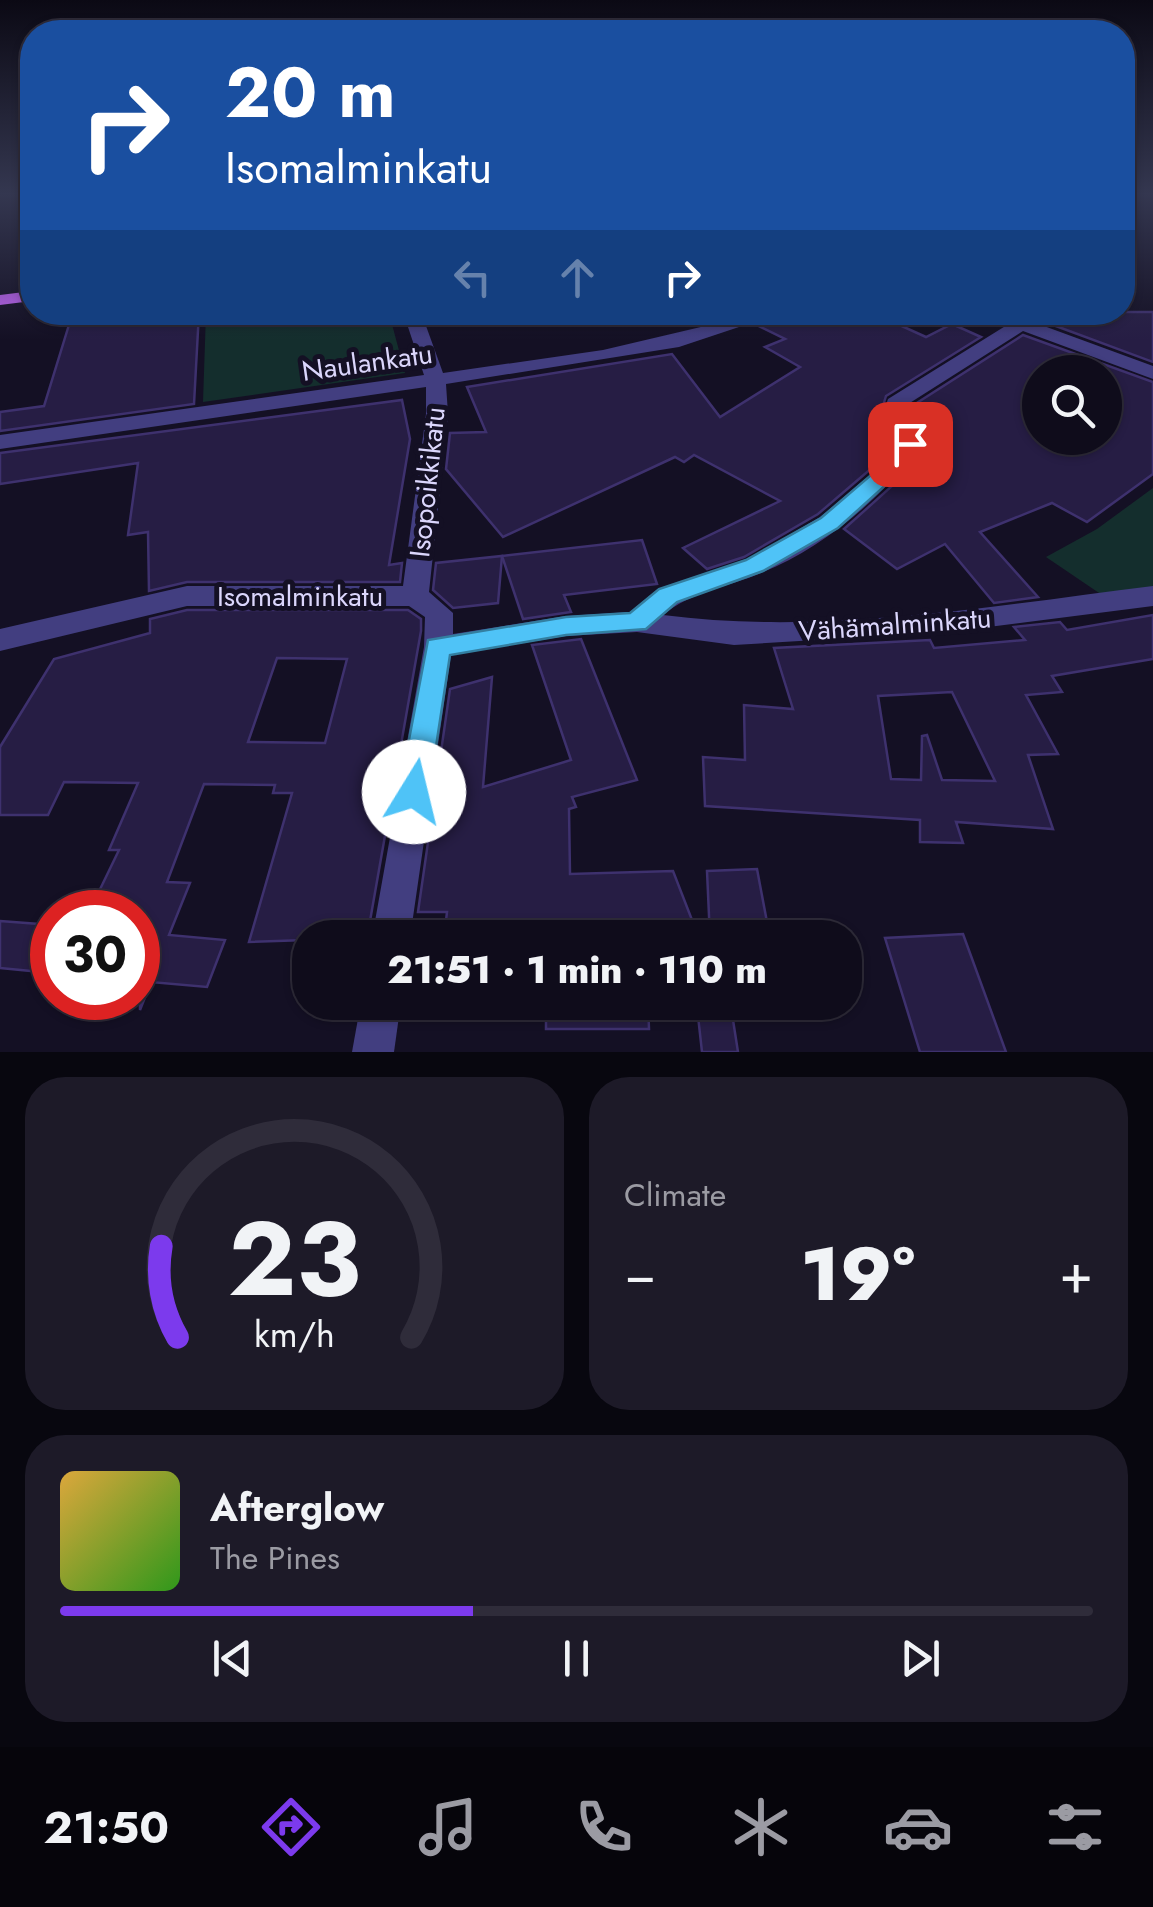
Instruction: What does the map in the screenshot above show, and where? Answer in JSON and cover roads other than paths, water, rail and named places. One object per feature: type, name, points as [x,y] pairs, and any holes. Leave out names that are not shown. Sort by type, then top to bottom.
[{"type":"street","name":"Isopoikkikatu","points":[[415,596],[437,414],[436,380],[417,325]]},
{"type":"street","name":"Naulankatu","points":[[0,442],[647,349],[735,325]]},
{"type":"street","points":[[394,920],[438,647],[566,626],[636,622],[668,596],[754,566],[830,523],[892,469],[910,444],[892,417],[895,403],[1019,326],[1153,374]]},
{"type":"street","name":"Isomalminkatu","points":[[0,640],[187,596],[415,596],[440,613],[438,647]]},
{"type":"street","name":"Vähämalminkatu","points":[[636,622],[734,635],[949,622],[1153,596]]},
{"type":"street","points":[[373,1052],[378,1020]]}]
